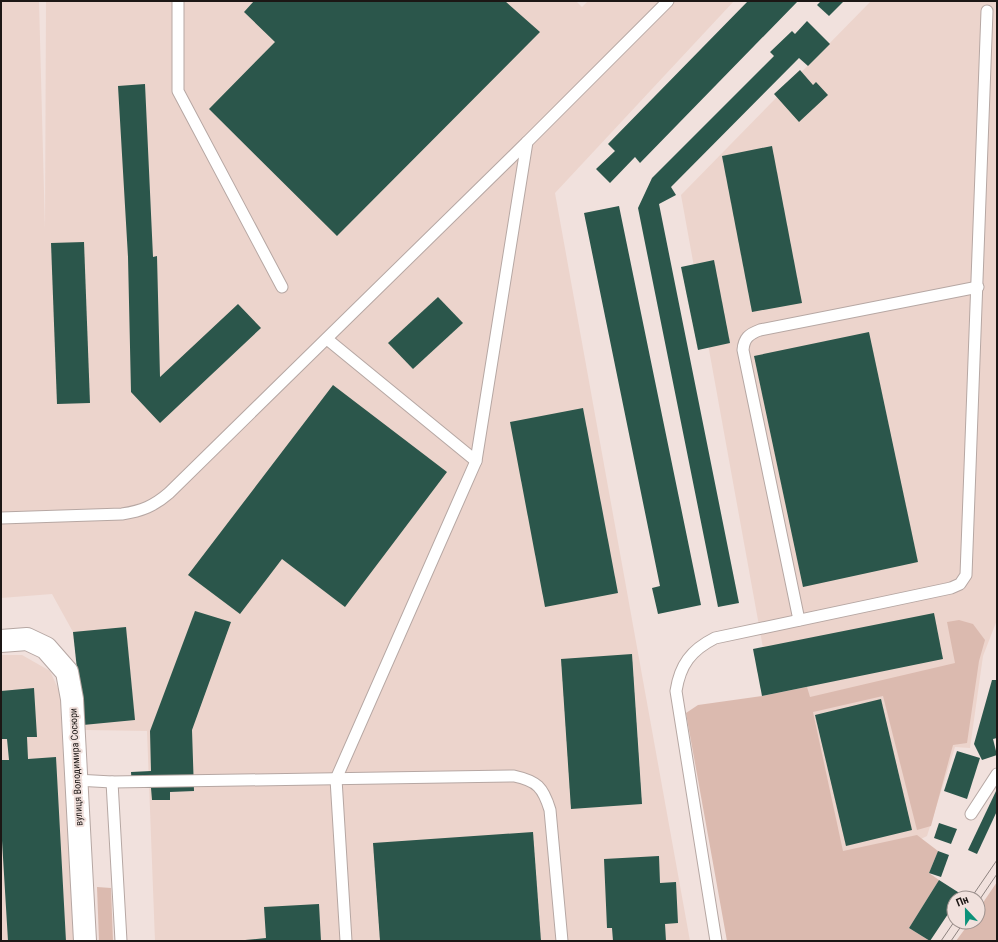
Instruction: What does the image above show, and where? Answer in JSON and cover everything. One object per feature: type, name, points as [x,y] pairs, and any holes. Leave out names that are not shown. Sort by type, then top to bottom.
[{"type":"street","name":"вулиця Володимира Сосюри","points":[[1,641],[27,639],[40,645],[46,648],[67,672],[72,699],[85,941]]},
{"type":"lane","points":[[178,1],[178,91],[282,286]]},
{"type":"lane","points":[[1,518],[122,514],[139,511],[155,505],[327,339],[668,1]]},
{"type":"lane","points":[[716,941],[676,691],[679,673],[691,656],[704,644],[715,638],[951,588],[960,584],[966,576],[968,566],[988,11]]},
{"type":"lane","points":[[346,941],[336,779],[476,460],[527,142]]},
{"type":"lane","points":[[799,620],[743,350],[743,342],[749,335],[760,330],[978,287]]},
{"type":"lane","points":[[327,339],[476,460]]},
{"type":"lane","points":[[970,814],[997,774]]},
{"type":"lane","points":[[76,780],[112,782],[514,776],[532,780],[545,793],[550,810],[562,941]]},
{"type":"lane","points":[[112,782],[121,941]]},
{"type":"shaded area","points":[[1,1],[39,1],[45,230],[46,1],[576,1],[582,7],[588,1],[734,1],[555,193],[690,941],[155,941],[147,731],[85,730],[73,632],[52,594],[1,598]]},
{"type":"shaded area","points":[[871,1],[997,1],[997,620],[983,656],[970,748],[955,747],[927,836],[819,889],[771,692],[681,195]]},
{"type":"shaded area","points":[[959,620],[973,624],[985,640],[979,661],[967,743],[953,745],[931,826],[917,830],[883,696],[813,712],[843,851],[917,835],[938,851],[929,873],[939,880],[909,928],[930,941],[727,941],[686,713],[698,705],[762,696],[807,687],[810,697],[955,663],[947,622]]},
{"type":"shaded area","points":[[1,655],[22,655],[50,671],[61,695],[76,941],[1,941]]},
{"type":"shaded area","points":[[997,882],[997,941],[956,941],[964,930],[986,930],[986,898]]},
{"type":"shaded area","points":[[97,887],[111,888],[113,941],[99,941]]},
{"type":"building","points":[[254,1],[505,1],[540,32],[337,236],[209,109],[275,42],[244,12]]},
{"type":"building","points":[[748,1],[798,1],[640,163],[635,157],[610,183],[596,169],[615,151],[608,144]]},
{"type":"building","points":[[821,1],[844,1],[829,16],[817,5]]},
{"type":"building","points":[[807,21],[830,44],[808,66],[799,58],[671,187],[676,195],[659,204],[739,603],[718,607],[638,208],[652,178],[774,56],[770,52],[792,31],[795,34]]},
{"type":"building","points":[[800,70],[813,85],[816,82],[828,95],[799,122],[774,94]]},
{"type":"building","points":[[145,84],[153,257],[157,256],[160,377],[238,304],[261,328],[160,423],[131,392],[128,257],[118,86]]},
{"type":"building","points":[[772,146],[802,303],[752,312],[722,156]]},
{"type":"building","points":[[619,206],[701,605],[658,614],[652,588],[660,586],[584,213]]},
{"type":"building","points":[[84,242],[90,403],[57,404],[51,243]]},
{"type":"building","points":[[714,260],[730,343],[698,350],[681,267]]},
{"type":"building","points":[[438,297],[463,323],[413,369],[388,343]]},
{"type":"building","points":[[869,332],[918,562],[803,587],[754,356]]},
{"type":"building","points":[[333,385],[447,472],[345,607],[282,559],[240,614],[188,575]]},
{"type":"building","points":[[583,408],[618,593],[545,607],[510,422]]},
{"type":"building","points":[[195,611],[231,622],[192,730],[194,791],[170,792],[170,800],[152,800],[151,788],[132,788],[131,772],[151,771],[150,731]]},
{"type":"building","points":[[934,613],[943,659],[762,696],[753,649]]},
{"type":"building","points":[[126,627],[135,720],[83,725],[73,632]]},
{"type":"building","points":[[632,654],[642,804],[571,809],[561,659]]},
{"type":"building","points":[[992,680],[997,680],[997,738],[993,739],[997,755],[982,760],[974,744]]},
{"type":"building","points":[[34,688],[37,737],[27,737],[28,759],[56,757],[66,941],[8,941],[1,824],[1,760],[9,760],[7,739],[1,739],[1,691]]},
{"type":"building","points":[[881,699],[912,830],[846,846],[815,715]]},
{"type":"building","points":[[957,751],[980,758],[967,799],[944,791]]},
{"type":"building","points":[[997,789],[997,811],[977,854],[968,850]]},
{"type":"building","points":[[939,823],[957,829],[951,844],[934,838]]},
{"type":"building","points":[[533,832],[541,941],[380,941],[373,843]]},
{"type":"building","points":[[938,851],[949,855],[941,877],[929,873]]},
{"type":"building","points":[[659,856],[660,883],[676,882],[678,923],[665,924],[666,941],[613,941],[612,928],[607,928],[604,859]]},
{"type":"building","points":[[939,880],[955,890],[946,890],[946,917],[930,941],[909,928]]},
{"type":"building","points":[[319,904],[321,941],[234,941],[266,938],[264,907]]},
{"type":"tram line","points":[[976,890],[997,860]]},
{"type":"tram line","points":[[986,890],[997,874]]},
{"type":"tram line","points":[[941,941],[949,930]]},
{"type":"tram line","points":[[951,941],[959,930]]}]
